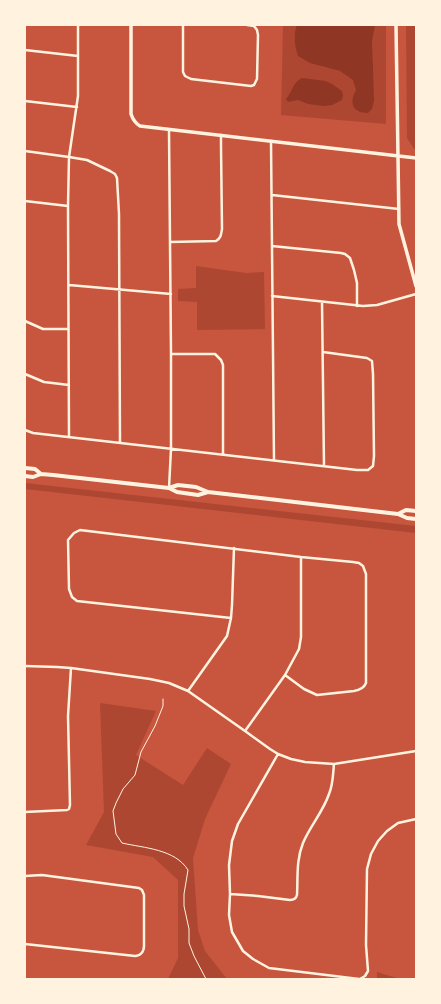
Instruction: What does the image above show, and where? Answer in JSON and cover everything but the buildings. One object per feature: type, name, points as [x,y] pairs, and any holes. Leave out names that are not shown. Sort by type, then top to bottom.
[{"type":"main road","points":[[25,468],[35,469],[41,474]]},
{"type":"main road","points":[[25,476],[33,477],[41,474],[169,488],[177,492],[198,494],[208,492]]},
{"type":"main road","points":[[169,488],[178,485],[196,487],[208,492],[398,514],[407,518],[416,519]]},
{"type":"main road","points":[[398,514],[406,510],[416,511]]},
{"type":"street","points":[[69,437],[69,157],[78,96],[78,25]]},
{"type":"street","points":[[130,25],[132,114],[135,123],[140,126],[416,158]]},
{"type":"street","points":[[183,25],[183,72],[185,76],[191,79],[251,86],[257,79],[258,36],[257,30],[254,26],[247,25]]},
{"type":"street","points":[[396,25],[399,224],[416,286]]},
{"type":"street","points":[[25,50],[78,56]]},
{"type":"street","points":[[25,101],[77,107]]},
{"type":"street","points":[[169,130],[171,354],[171,449],[169,488]]},
{"type":"street","points":[[170,242],[216,241],[221,236],[222,135]]},
{"type":"street","points":[[271,141],[274,460]]},
{"type":"street","points":[[25,151],[87,160],[110,171],[118,178],[120,443]]},
{"type":"street","points":[[272,195],[399,209]]},
{"type":"street","points":[[25,201],[68,206]]},
{"type":"street","points":[[272,246],[341,253],[350,258],[357,283],[357,306]]},
{"type":"street","points":[[69,285],[170,294]]},
{"type":"street","points":[[272,296],[363,306],[377,305],[416,294]]},
{"type":"street","points":[[322,302],[324,466]]},
{"type":"street","points":[[25,321],[43,329],[68,329]]},
{"type":"street","points":[[25,430],[33,433],[368,470],[373,466],[374,449],[372,361],[367,358],[323,352]]},
{"type":"street","points":[[171,354],[215,354],[221,360],[223,365],[223,454]]},
{"type":"street","points":[[25,374],[44,382],[69,385]]},
{"type":"street","points":[[231,618],[77,600],[72,597],[69,589],[68,540],[74,532],[80,530],[359,563],[363,566],[366,574],[366,683],[364,687],[360,690],[317,695],[304,689],[285,675]]},
{"type":"street","points":[[188,692],[226,636],[231,618],[234,548]]},
{"type":"street","points":[[245,731],[285,675],[298,649],[301,637],[302,557]]},
{"type":"street","points":[[25,666],[71,668],[169,683],[188,692],[278,754],[291,759],[306,762],[334,764],[416,751]]},
{"type":"street","points":[[25,812],[67,810],[70,805],[68,716],[71,668]]},
{"type":"street","points":[[278,754],[238,824],[232,841],[229,864],[229,915],[232,932],[243,951],[253,959],[269,968],[359,979],[365,976],[368,971],[366,945],[367,869],[371,854],[378,841],[387,831],[398,823],[416,819]]},
{"type":"street","points":[[230,894],[290,900],[296,898],[298,890],[298,858],[303,842],[330,793],[333,781],[334,764]]},
{"type":"street","points":[[25,876],[42,875],[139,888],[142,890],[144,895],[144,949],[142,953],[135,956],[25,944]]},
{"type":"path","points":[[163,699],[163,706],[155,726],[141,752],[135,775],[123,789],[116,802],[113,811],[116,834],[122,843],[157,850],[174,856],[184,864],[188,870],[184,894],[184,906],[190,929],[189,944],[206,979]]},
{"type":"shaded area","points":[[283,25],[386,25],[386,124],[281,115]]},
{"type":"shaded area","points":[[297,25],[375,25],[372,41],[374,101],[372,109],[368,113],[358,111],[353,106],[353,99],[356,90],[353,80],[340,71],[310,63],[298,56],[295,41]]},
{"type":"shaded area","points":[[406,25],[416,25],[416,149],[414,149],[407,138]]},
{"type":"shaded area","points":[[302,78],[326,81],[332,84],[342,91],[342,100],[332,105],[324,106],[308,104],[298,100],[288,102],[286,99],[294,85]]},
{"type":"shaded area","points":[[196,266],[246,273],[264,272],[265,329],[197,330],[197,302],[178,301],[178,289],[196,288]]},
{"type":"shaded area","points":[[25,483],[416,526],[416,533],[25,489]]},
{"type":"shaded area","points":[[100,703],[156,711],[136,755],[183,785],[207,748],[231,764],[205,819],[193,858],[198,930],[205,951],[227,979],[168,979],[178,958],[178,880],[153,857],[86,845],[104,812]]},
{"type":"shaded area","points":[[377,972],[400,979],[377,979]]}]
